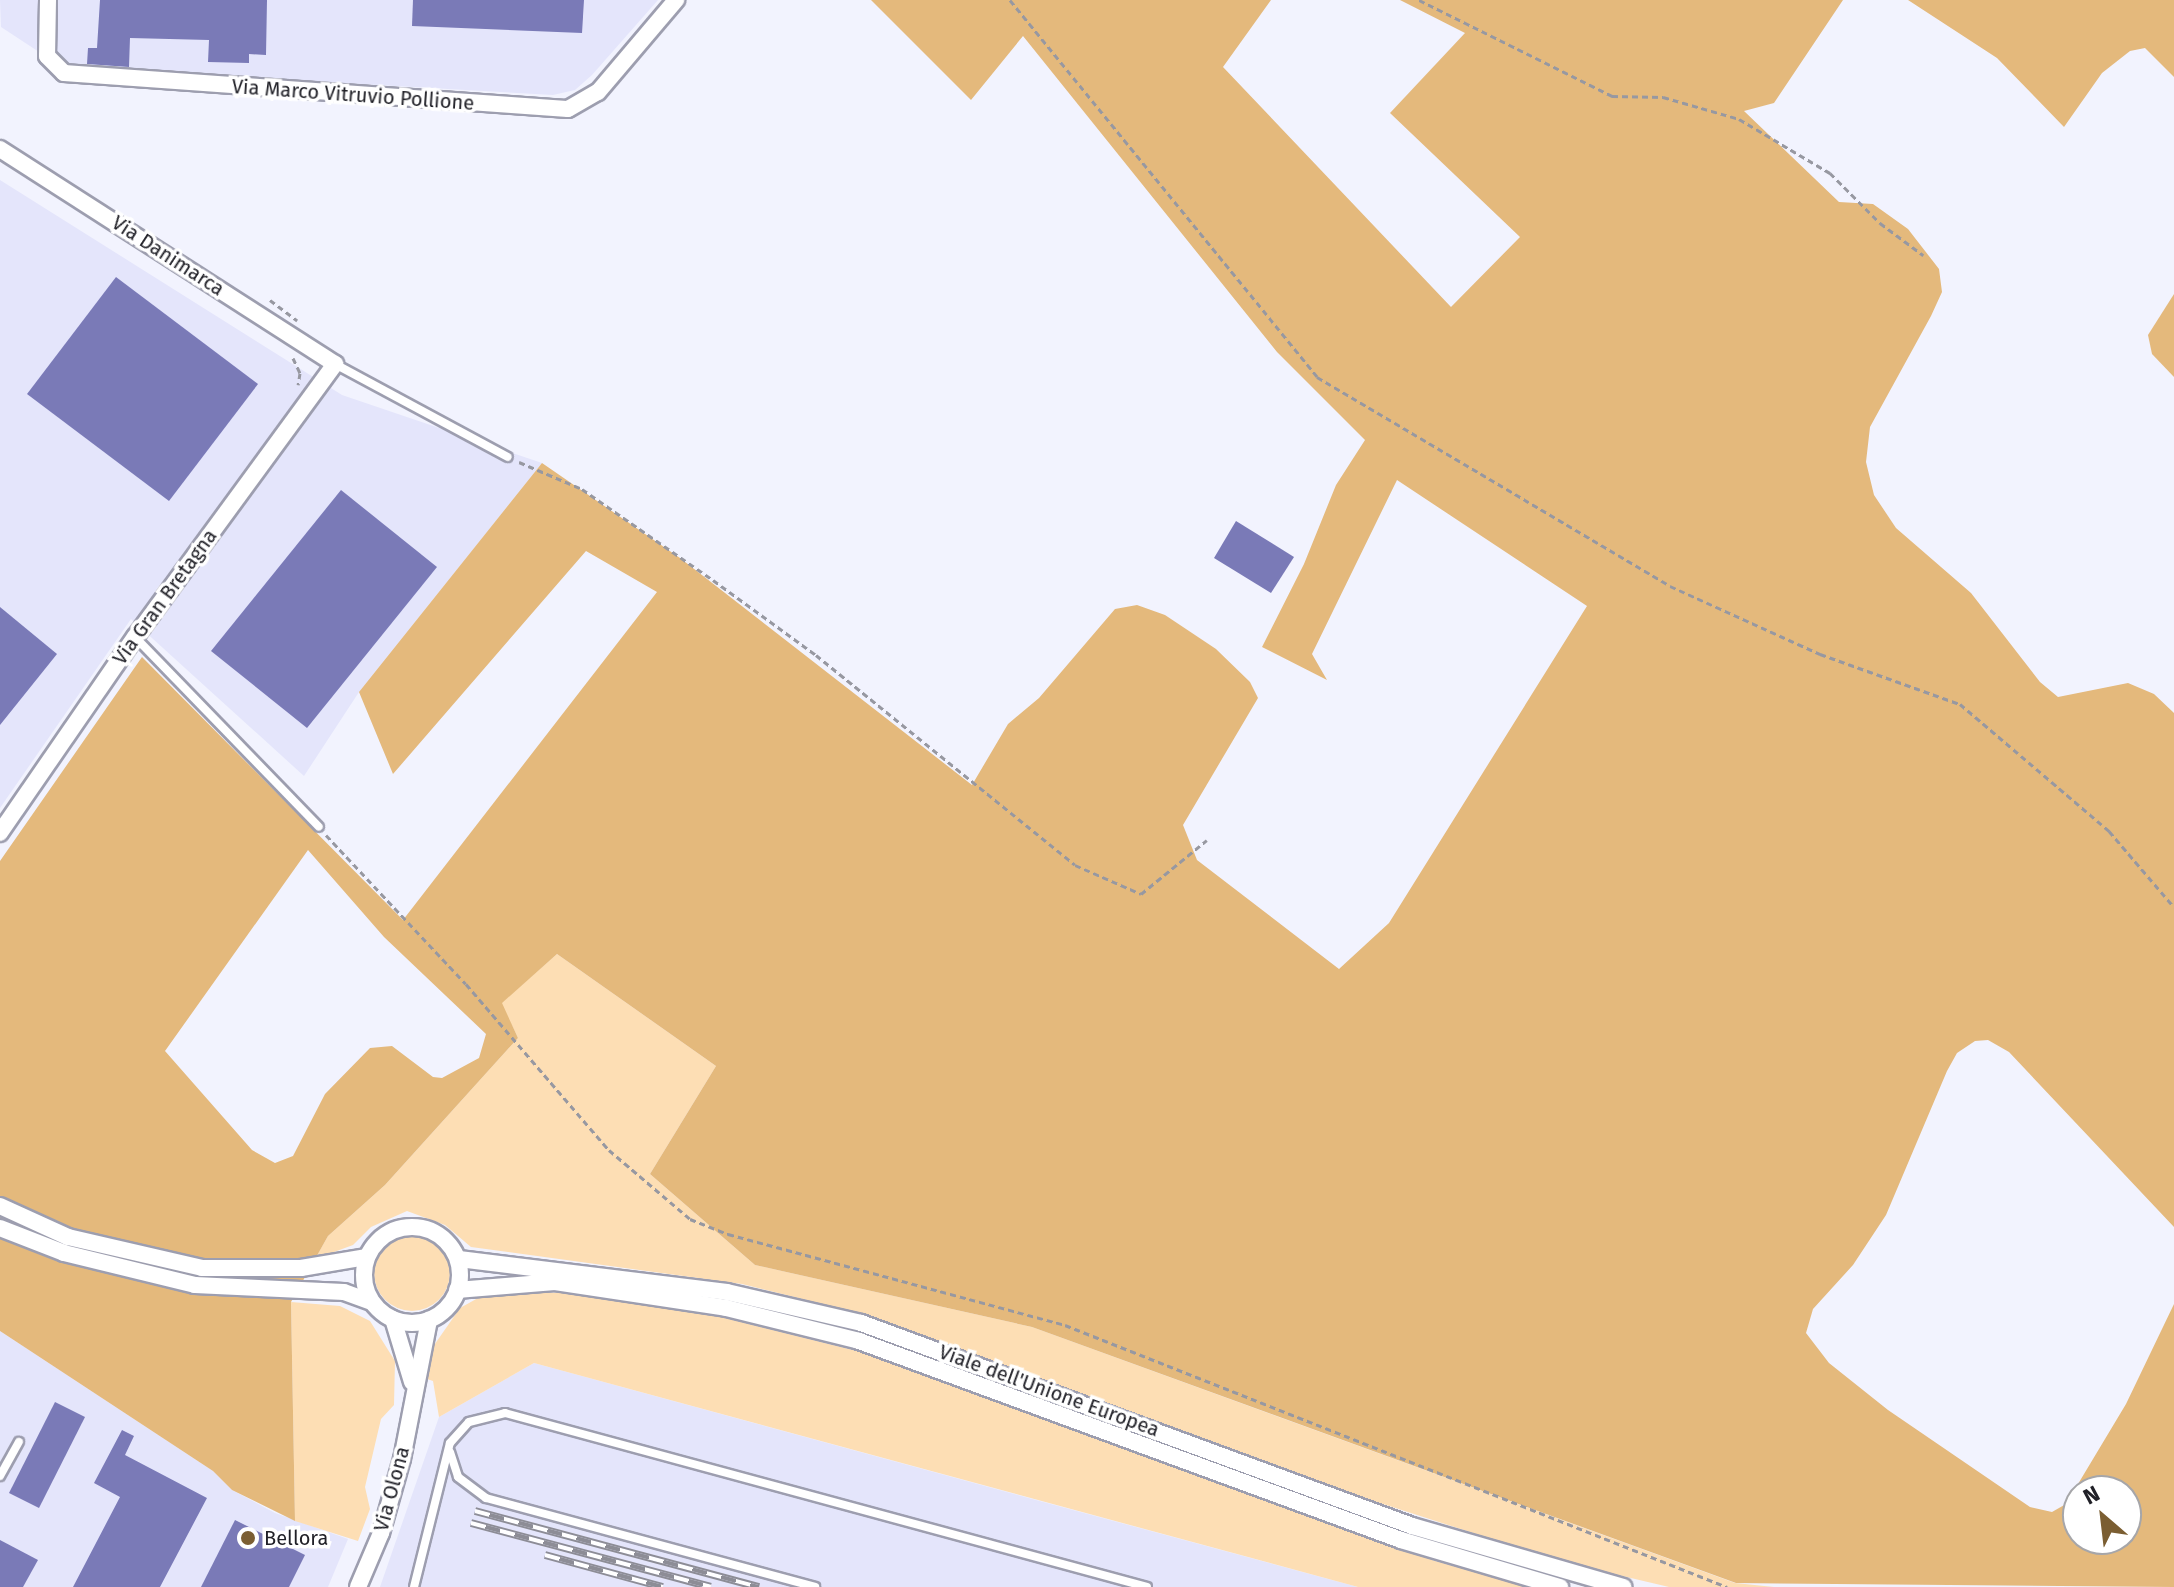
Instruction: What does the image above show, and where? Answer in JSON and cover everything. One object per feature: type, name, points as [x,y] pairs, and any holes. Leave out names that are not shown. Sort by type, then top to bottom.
[{"type":"street","name":"Via Marco Vitruvio Pollione","points":[[48,0],[47,56],[64,73],[568,109],[598,92],[676,0]]},
{"type":"street","name":"Via Danimarca","points":[[0,149],[335,364]]},
{"type":"street","name":"Via Gran Bretagna","points":[[0,833],[135,637],[335,364]]},
{"type":"street","points":[[0,1206],[68,1237],[202,1268],[301,1268],[367,1257]]},
{"type":"street","points":[[0,1228],[64,1253],[195,1285],[344,1292],[372,1302],[393,1319],[429,1320],[451,1303],[457,1290],[459,1259],[437,1234],[413,1227],[389,1232],[367,1257],[364,1280],[372,1302]]},
{"type":"street","name":"Viale dell'Unione Europea","points":[[459,1259],[712,1289],[861,1323],[1412,1526],[1623,1587]]},
{"type":"street","name":"Viale dell'Unione Europea","points":[[457,1290],[569,1284],[726,1308],[859,1341],[1401,1540],[1560,1587]]},
{"type":"street","name":"Via Olona","points":[[393,1319],[414,1389]]},
{"type":"street","name":"Via Olona","points":[[358,1587],[394,1489],[429,1320]]},
{"type":"lane","points":[[335,364],[508,457]]},
{"type":"lane","points":[[135,637],[319,827]]},
{"type":"lane","points":[[414,1587],[450,1443],[480,1417],[516,1413],[1147,1587]]},
{"type":"lane","points":[[0,1476],[19,1442]]},
{"type":"lane","points":[[450,1443],[458,1477],[486,1498],[815,1587]]},
{"type":"path","points":[[1010,0],[1317,377],[1670,586],[1820,654],[1960,704],[2109,831],[2174,907]]},
{"type":"path","points":[[1419,0],[1612,96],[1663,97],[1739,119],[1830,173],[1880,223],[1923,255]]},
{"type":"path","points":[[285,354],[300,373],[298,386]]},
{"type":"path","points":[[508,457],[582,489],[713,580],[877,703],[1075,865],[1141,894],[1207,840]]},
{"type":"path","points":[[319,827],[466,984],[609,1150],[690,1219],[1065,1325],[1727,1587]]},
{"type":"shaded area","points":[[0,0],[658,0],[592,75],[575,90],[553,95],[62,67],[1,27]]},
{"type":"shaded area","points":[[871,0],[1271,0],[1223,67],[1451,307],[1520,237],[1390,113],[1465,33],[1400,0],[1843,0],[1774,103],[1744,111],[1839,202],[1873,204],[1908,229],[1939,269],[1942,292],[1870,427],[1866,462],[1874,495],[1896,528],[1971,593],[2040,682],[2058,697],[2128,683],[2154,694],[2174,713],[2174,1227],[2009,1052],[1988,1040],[1975,1041],[1957,1053],[1947,1071],[1886,1215],[1853,1265],[1813,1309],[1806,1333],[1829,1363],[1888,1410],[2030,1507],[2052,1512],[2062,1506],[2062,1555],[2142,1555],[2142,1475],[2083,1475],[2126,1404],[2174,1304],[2174,1587],[1736,1583],[1032,1327],[755,1265],[650,1174],[716,1066],[557,954],[502,1003],[518,1038],[385,1185],[328,1236],[291,1302],[295,1521],[232,1490],[213,1471],[0,1331],[0,861],[142,657],[403,920],[657,592],[586,551],[393,774],[359,692],[542,463],[680,558],[972,785],[1008,724],[1039,698],[1115,609],[1137,605],[1165,615],[1216,649],[1250,682],[1258,698],[1183,825],[1197,860],[1339,969],[1389,923],[1587,606],[1397,480],[1312,654],[1327,680],[1262,647],[1304,564],[1336,485],[1365,440],[1277,352],[1023,36],[971,100]],"holes":[[[308,850],[384,937],[486,1034],[479,1058],[442,1078],[433,1077],[392,1046],[370,1048],[325,1094],[293,1156],[275,1163],[252,1150],[165,1051]]]},
{"type":"shaded area","points":[[1908,0],[2174,0],[2174,77],[2145,48],[2130,51],[2102,73],[2064,127],[1997,58]]},
{"type":"shaded area","points":[[0,180],[342,395],[542,463],[359,692],[304,776],[131,619],[0,808]]},
{"type":"shaded area","points":[[2174,294],[2174,377],[2152,354],[2148,335]]},
{"type":"shaded area","points":[[557,954],[716,1066],[650,1174],[755,1265],[1032,1327],[1735,1583],[1774,1587],[1669,1587],[1563,1562],[1321,1484],[871,1316],[742,1284],[471,1247],[445,1225],[407,1211],[371,1227],[353,1245],[315,1259],[328,1236],[385,1185],[518,1038],[501,1003]]},
{"type":"shaded area","points":[[412,1235],[426,1238],[439,1246],[447,1259],[450,1273],[447,1287],[439,1300],[426,1308],[412,1311],[398,1308],[385,1300],[377,1287],[374,1273],[377,1259],[385,1246],[398,1238]]},
{"type":"shaded area","points":[[514,1292],[572,1293],[693,1310],[857,1351],[1435,1561],[1529,1587],[1358,1587],[534,1363],[439,1417],[433,1381],[427,1379],[430,1351],[460,1308],[478,1298]]},
{"type":"shaded area","points":[[291,1302],[340,1306],[370,1321],[395,1361],[394,1405],[381,1419],[365,1487],[370,1509],[358,1541],[295,1521]]},
{"type":"shaded area","points":[[0,1331],[213,1471],[232,1490],[275,1513],[348,1539],[328,1587],[0,1587]]},
{"type":"shaded area","points":[[534,1363],[1358,1587],[380,1587],[439,1417]]},
{"type":"building","points":[[100,0],[267,0],[266,55],[249,54],[249,63],[208,62],[209,40],[130,38],[129,67],[87,64],[88,48],[97,48]]},
{"type":"building","points":[[413,0],[584,0],[582,33],[412,26]]},
{"type":"building","points":[[116,277],[258,384],[169,501],[27,394]]},
{"type":"building","points":[[341,490],[437,567],[307,728],[211,651]]},
{"type":"building","points":[[1236,521],[1294,557],[1271,593],[1214,558]]},
{"type":"building","points":[[0,607],[57,654],[0,725]]},
{"type":"building","points":[[55,1402],[85,1417],[39,1508],[9,1493]]},
{"type":"building","points":[[122,1430],[134,1436],[125,1455],[207,1498],[160,1587],[73,1587],[120,1497],[94,1483]]},
{"type":"building","name":"Bellora","points":[[235,1520],[305,1555],[289,1587],[201,1587]]},
{"type":"building","points":[[0,1540],[38,1560],[23,1587],[0,1587]]},
{"type":"railway","points":[[475,1511],[759,1587]]},
{"type":"railway","points":[[471,1523],[711,1587]]},
{"type":"railway","points":[[545,1555],[663,1587]]},
{"type":"place","name":"Bellora","points":[[248,1538]]}]
